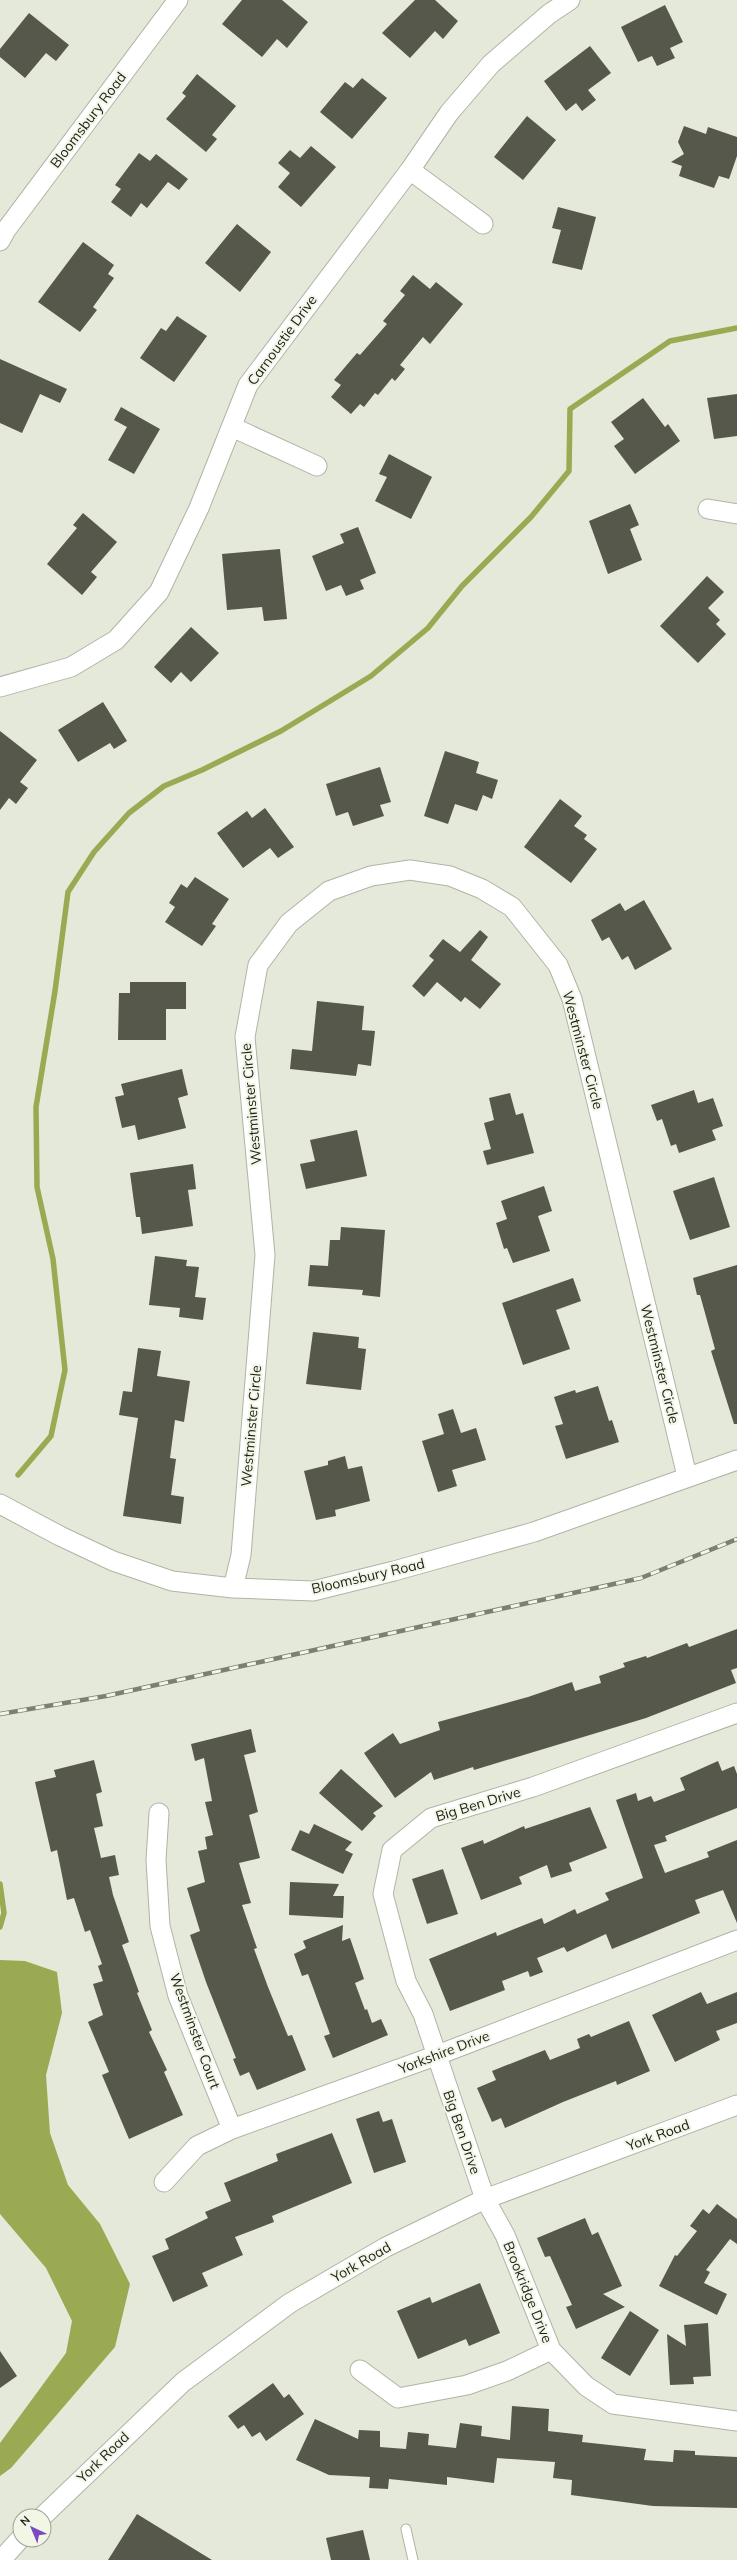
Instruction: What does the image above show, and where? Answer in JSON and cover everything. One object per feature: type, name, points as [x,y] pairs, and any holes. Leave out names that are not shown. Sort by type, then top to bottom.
[{"type":"street","name":"Bloomsbury Road","points":[[0,241],[6,230],[178,0]]},
{"type":"street","name":"Carnoustie Drive","points":[[0,687],[71,667],[116,640],[159,592],[199,508],[248,385],[410,170],[449,113],[491,64],[549,14],[570,0]]},
{"type":"street","points":[[410,170],[483,224]]},
{"type":"street","points":[[232,427],[317,466]]},
{"type":"street","points":[[708,509],[737,514]]},
{"type":"street","name":"Westminster Circle","points":[[233,1588],[241,1555],[265,1255],[245,1037],[258,965],[288,922],[329,891],[371,876],[410,870],[450,876],[482,889],[512,907],[558,965],[572,999],[687,1476]]},
{"type":"street","name":"Bloomsbury Road","points":[[0,1504],[60,1536],[113,1561],[172,1581],[233,1588],[313,1591],[394,1571],[534,1532],[687,1476],[737,1460]]},
{"type":"street","name":"Big Ben Drive","points":[[485,2199],[435,2056],[423,2014],[406,1981],[383,1894],[392,1850],[431,1818],[533,1787],[737,1713]]},
{"type":"street","name":"Westminster Court","points":[[159,1813],[156,1860],[160,1926],[178,1996],[232,2129]]},
{"type":"street","name":"Yorkshire Drive","points":[[164,2182],[197,2146],[232,2129],[435,2056],[737,1940]]},
{"type":"street","name":"York Road","points":[[51,2508],[183,2382],[290,2303],[386,2247],[485,2199],[737,2105]]},
{"type":"street","name":"Brookridge Drive","points":[[485,2199],[505,2235],[551,2350],[586,2386],[613,2404],[737,2422]]},
{"type":"street","points":[[360,2370],[398,2398],[466,2385],[507,2371],[551,2350]]},
{"type":"street","points":[[1,2560],[12,2547]]},
{"type":"lane","points":[[406,2530],[413,2560]]},
{"type":"shaded area","points":[[0,1960],[25,1961],[57,1972],[62,2013],[46,2075],[50,2133],[68,2185],[100,2224],[130,2284],[115,2347],[11,2468],[0,2476],[0,2443],[66,2353],[72,2321],[46,2268],[0,2214]]},
{"type":"building","points":[[242,0],[282,0],[308,22],[287,48],[277,39],[262,57],[222,24]]},
{"type":"building","points":[[415,0],[435,0],[458,21],[443,39],[435,31],[410,58],[382,33]]},
{"type":"building","points":[[665,5],[683,42],[670,48],[675,58],[657,66],[652,56],[638,62],[621,27]]},
{"type":"building","points":[[29,13],[69,45],[56,61],[46,53],[25,78],[0,57],[0,49]]},
{"type":"building","points":[[590,46],[611,73],[588,90],[596,100],[582,111],[576,103],[566,111],[544,81]]},
{"type":"building","points":[[197,74],[236,106],[212,135],[217,139],[206,152],[166,119],[186,96],[182,93]]},
{"type":"building","points":[[362,78],[387,98],[352,139],[320,112],[345,82],[353,88]]},
{"type":"building","points":[[527,116],[556,140],[523,180],[494,157]]},
{"type":"building","points":[[684,126],[706,134],[708,127],[737,137],[737,156],[729,179],[719,176],[714,188],[679,176],[682,166],[671,162],[684,154],[678,142]]},
{"type":"building","points":[[311,146],[336,167],[301,207],[278,187],[290,173],[278,163],[290,150],[300,158]]},
{"type":"building","points":[[139,153],[150,161],[156,154],[188,179],[179,190],[168,182],[147,208],[141,203],[131,217],[111,202],[121,189],[115,185]]},
{"type":"building","points":[[558,207],[596,217],[582,270],[552,263],[561,230],[552,228]]},
{"type":"building","points":[[237,224],[271,252],[240,292],[205,263]]},
{"type":"building","points":[[83,242],[114,265],[108,274],[114,278],[93,307],[97,310],[80,332],[38,302]]},
{"type":"building","points":[[413,275],[430,289],[436,282],[463,304],[430,344],[423,337],[400,365],[405,369],[395,381],[392,378],[378,395],[375,393],[364,407],[360,404],[351,414],[331,397],[341,385],[334,380],[357,353],[360,355],[387,324],[383,321],[405,295],[400,291]]},
{"type":"building","points":[[177,316],[207,336],[174,382],[140,358],[161,328],[166,331]]},
{"type":"building","points":[[0,359],[67,389],[60,403],[40,394],[22,433],[0,423]]},
{"type":"building","points":[[737,394],[737,436],[714,439],[707,398]]},
{"type":"building","points":[[643,398],[665,427],[668,424],[680,441],[635,474],[614,446],[624,439],[611,422]]},
{"type":"building","points":[[121,407],[160,429],[134,474],[108,460],[127,427],[114,420]]},
{"type":"building","points":[[389,454],[432,477],[411,519],[375,501],[387,477],[379,474]]},
{"type":"building","points":[[630,504],[639,525],[630,529],[642,560],[608,574],[589,521]]},
{"type":"building","points":[[83,513],[117,542],[91,572],[97,577],[82,595],[47,564],[77,528],[73,525]]},
{"type":"building","points":[[358,527],[376,573],[360,580],[364,589],[346,596],[341,585],[326,591],[312,556],[344,543],[340,534]]},
{"type":"building","points":[[280,549],[287,619],[264,621],[262,607],[227,610],[222,554]]},
{"type":"building","points":[[707,576],[724,592],[708,608],[720,620],[716,624],[726,634],[698,663],[660,626]]},
{"type":"building","points":[[191,627],[219,653],[191,682],[181,672],[171,683],[154,667]]},
{"type":"building","points":[[103,702],[127,741],[114,749],[110,743],[78,762],[58,730]]},
{"type":"building","points":[[0,731],[37,760],[20,782],[28,788],[16,804],[9,798],[0,810]]},
{"type":"building","points":[[445,751],[479,762],[476,773],[498,780],[492,799],[483,795],[477,811],[455,804],[448,824],[424,816]]},
{"type":"building","points":[[380,767],[391,802],[380,805],[384,816],[353,826],[348,812],[336,816],[326,784]]},
{"type":"building","points":[[560,799],[582,816],[574,826],[587,835],[584,839],[597,849],[571,883],[524,847]]},
{"type":"building","points":[[265,808],[294,847],[278,858],[270,848],[243,868],[217,833],[247,811],[252,818]]},
{"type":"building","points":[[195,877],[229,899],[212,924],[216,926],[202,946],[165,922],[175,907],[169,903],[181,884],[187,888]]},
{"type":"building","points":[[644,900],[672,949],[635,970],[628,956],[622,960],[609,937],[602,941],[591,920],[620,903],[625,911]]},
{"type":"building","points":[[480,930],[488,937],[471,960],[501,984],[480,1009],[465,997],[461,1002],[437,982],[424,997],[412,986],[434,960],[429,956],[443,939],[460,952]]},
{"type":"building","points":[[130,982],[186,982],[186,1009],[166,1009],[166,1040],[118,1040],[119,993],[130,993]]},
{"type":"building","points":[[317,1001],[364,1006],[362,1030],[375,1031],[371,1066],[358,1064],[356,1076],[290,1069],[292,1049],[312,1051]]},
{"type":"building","points":[[182,1069],[188,1095],[178,1098],[186,1128],[138,1140],[135,1125],[122,1128],[115,1097],[124,1095],[121,1084]]},
{"type":"building","points":[[694,1090],[698,1103],[713,1098],[723,1126],[712,1130],[716,1140],[679,1153],[676,1144],[671,1146],[662,1119],[657,1121],[651,1105]]},
{"type":"building","points":[[510,1093],[516,1115],[523,1113],[534,1153],[487,1165],[483,1151],[491,1149],[484,1123],[494,1120],[489,1098]]},
{"type":"building","points":[[357,1130],[367,1176],[306,1189],[300,1164],[315,1161],[310,1140]]},
{"type":"building","points":[[193,1164],[196,1189],[188,1190],[193,1226],[142,1234],[140,1217],[136,1217],[130,1173]]},
{"type":"building","points":[[714,1177],[730,1227],[690,1240],[673,1191]]},
{"type":"building","points":[[544,1186],[552,1211],[538,1216],[550,1251],[513,1263],[507,1248],[504,1249],[496,1223],[507,1219],[501,1201]]},
{"type":"building","points":[[341,1227],[385,1230],[380,1297],[362,1295],[363,1290],[308,1286],[310,1265],[328,1266],[330,1240],[340,1240]]},
{"type":"building","points":[[155,1256],[187,1260],[186,1266],[199,1267],[195,1297],[206,1298],[203,1320],[179,1317],[180,1308],[149,1305]]},
{"type":"building","points":[[737,1265],[737,1424],[734,1424],[711,1351],[715,1349],[700,1295],[697,1295],[693,1278]]},
{"type":"building","points":[[573,1278],[581,1301],[556,1310],[570,1349],[523,1365],[502,1303]]},
{"type":"building","points":[[313,1332],[359,1337],[358,1348],[366,1349],[361,1390],[306,1384]]},
{"type":"building","points":[[138,1348],[161,1351],[157,1376],[190,1381],[184,1422],[175,1420],[170,1458],[176,1459],[171,1495],[184,1497],[181,1524],[123,1516],[138,1418],[119,1415],[123,1391],[132,1392]]},
{"type":"building","points":[[598,1386],[609,1421],[612,1420],[619,1442],[566,1459],[555,1426],[563,1424],[554,1397],[575,1390],[576,1393]]},
{"type":"building","points":[[453,1409],[461,1433],[476,1428],[486,1460],[452,1470],[457,1486],[438,1492],[422,1441],[444,1434],[438,1414]]},
{"type":"building","points":[[345,1456],[348,1469],[362,1466],[370,1501],[335,1510],[336,1516],[316,1520],[304,1471],[328,1465],[328,1461]]},
{"type":"building","points":[[737,1629],[737,1668],[731,1670],[736,1683],[646,1718],[474,1770],[473,1767],[434,1780],[431,1772],[395,1798],[364,1753],[393,1733],[400,1744],[440,1730],[438,1722],[528,1697],[572,1682],[575,1691],[601,1683],[599,1676],[625,1667],[623,1663],[646,1656],[647,1658],[687,1643],[689,1647]]},
{"type":"building","points":[[251,1729],[256,1752],[244,1755],[258,1812],[249,1815],[260,1858],[239,1863],[251,1903],[242,1905],[257,1948],[254,1949],[268,1987],[288,2036],[292,2035],[306,2070],[257,2090],[249,2072],[240,2076],[233,2059],[236,2058],[206,1982],[190,1935],[200,1931],[187,1888],[205,1882],[198,1851],[207,1849],[205,1837],[213,1835],[205,1802],[212,1801],[204,1758],[195,1761],[191,1744]]},
{"type":"building","points":[[94,1760],[102,1792],[96,1794],[103,1826],[94,1828],[101,1858],[115,1855],[119,1875],[109,1877],[113,1895],[129,1942],[122,1945],[139,1992],[137,1993],[152,2030],[149,2032],[167,2070],[164,2072],[183,2115],[129,2139],[102,2075],[109,2072],[88,2022],[103,2015],[93,1984],[103,1981],[98,1966],[102,1964],[90,1930],[85,1932],[74,1898],[67,1900],[57,1850],[51,1852],[35,1782],[56,1777],[54,1770]]},
{"type":"building","points":[[718,1761],[722,1771],[734,1766],[737,1774],[737,1808],[665,1836],[667,1841],[654,1845],[665,1873],[709,1857],[707,1852],[737,1840],[737,1923],[723,1890],[695,1900],[700,1913],[612,1949],[606,1934],[567,1952],[564,1947],[537,1958],[543,1972],[530,1977],[528,1971],[502,1981],[505,1990],[450,2011],[429,1959],[496,1932],[497,1936],[542,1918],[544,1924],[575,1909],[577,1914],[609,1900],[605,1893],[643,1878],[616,1800],[636,1793],[638,1801],[651,1796],[654,1802],[685,1790],[680,1778]]},
{"type":"building","points":[[341,1769],[383,1806],[373,1813],[376,1816],[362,1831],[319,1793]]},
{"type":"building","points":[[590,1807],[607,1848],[569,1863],[572,1871],[551,1878],[547,1865],[519,1877],[522,1884],[481,1900],[461,1848],[483,1840],[484,1844],[524,1826],[525,1829]]},
{"type":"building","points":[[314,1824],[352,1842],[345,1850],[353,1854],[343,1874],[291,1850],[300,1830],[309,1834]]},
{"type":"building","points":[[443,1869],[458,1914],[427,1924],[412,1879]]},
{"type":"building","points":[[290,1882],[339,1884],[333,1896],[344,1896],[343,1918],[289,1915]]},
{"type":"building","points":[[343,1925],[342,1941],[350,1938],[364,1979],[355,1983],[365,2010],[367,2009],[372,2023],[381,2019],[388,2035],[333,2058],[324,2036],[330,2034],[308,1974],[302,1976],[294,1954],[306,1948],[303,1941]]},
{"type":"building","points":[[701,1992],[707,2004],[737,1992],[737,2023],[716,2031],[720,2040],[675,2062],[652,2015]]},
{"type":"building","points":[[629,2021],[650,2071],[617,2085],[616,2081],[563,2102],[505,2128],[501,2118],[492,2122],[477,2088],[496,2080],[492,2071],[545,2050],[550,2060],[580,2048],[577,2039],[589,2034],[591,2037]]},
{"type":"building","points":[[379,2111],[383,2122],[392,2119],[406,2162],[374,2173],[356,2119]]},
{"type":"building","points":[[332,2133],[352,2183],[272,2216],[274,2222],[235,2237],[243,2255],[202,2273],[208,2286],[173,2302],[152,2256],[169,2249],[165,2239],[208,2218],[205,2212],[231,2201],[224,2183],[278,2161],[276,2154]]},
{"type":"building","points":[[717,2204],[737,2219],[737,2244],[730,2239],[706,2270],[710,2272],[704,2283],[727,2294],[717,2315],[659,2286],[675,2255],[677,2256],[697,2231],[690,2226],[703,2209],[709,2214]]},
{"type":"building","points":[[585,2218],[592,2235],[598,2232],[622,2286],[603,2294],[625,2307],[576,2329],[566,2307],[572,2305],[550,2256],[545,2257],[537,2238]]},
{"type":"building","points":[[480,2283],[500,2333],[469,2346],[466,2339],[418,2359],[397,2311],[430,2297],[432,2303]]},
{"type":"building","points":[[630,2311],[659,2330],[630,2376],[601,2358]]},
{"type":"building","points":[[708,2323],[711,2376],[693,2377],[694,2384],[670,2385],[667,2334],[686,2346],[684,2325]]},
{"type":"building","points":[[0,2351],[17,2376],[0,2388]]},
{"type":"building","points":[[273,2383],[284,2398],[289,2394],[304,2414],[266,2441],[260,2432],[252,2437],[244,2425],[238,2429],[228,2416]]},
{"type":"building","points":[[512,2406],[549,2409],[548,2431],[583,2435],[582,2442],[646,2449],[644,2460],[673,2462],[674,2450],[695,2451],[695,2455],[737,2457],[737,2508],[653,2506],[571,2495],[572,2480],[553,2478],[555,2462],[497,2458],[494,2483],[447,2477],[447,2485],[389,2479],[388,2489],[369,2488],[370,2477],[329,2475],[296,2460],[315,2419],[358,2439],[359,2430],[380,2431],[380,2447],[406,2449],[408,2432],[429,2434],[428,2445],[456,2448],[460,2423],[482,2426],[481,2436],[510,2440]]},
{"type":"building","points":[[137,2514],[212,2560],[108,2560]]},
{"type":"building","points":[[363,2530],[370,2560],[331,2560],[326,2538]]},
{"type":"waterway","points":[[18,1475],[51,1436],[65,1370],[53,1259],[37,1187],[36,1107],[55,991],[68,892],[94,852],[129,813],[164,786],[202,770],[281,731],[371,676],[428,628],[462,586],[531,517],[569,471],[570,409],[670,341],[737,328]]},
{"type":"waterway","points":[[0,1884],[4,1913],[0,1927]]},
{"type":"railway","points":[[0,1714],[106,1696],[641,1578],[737,1539]]}]
